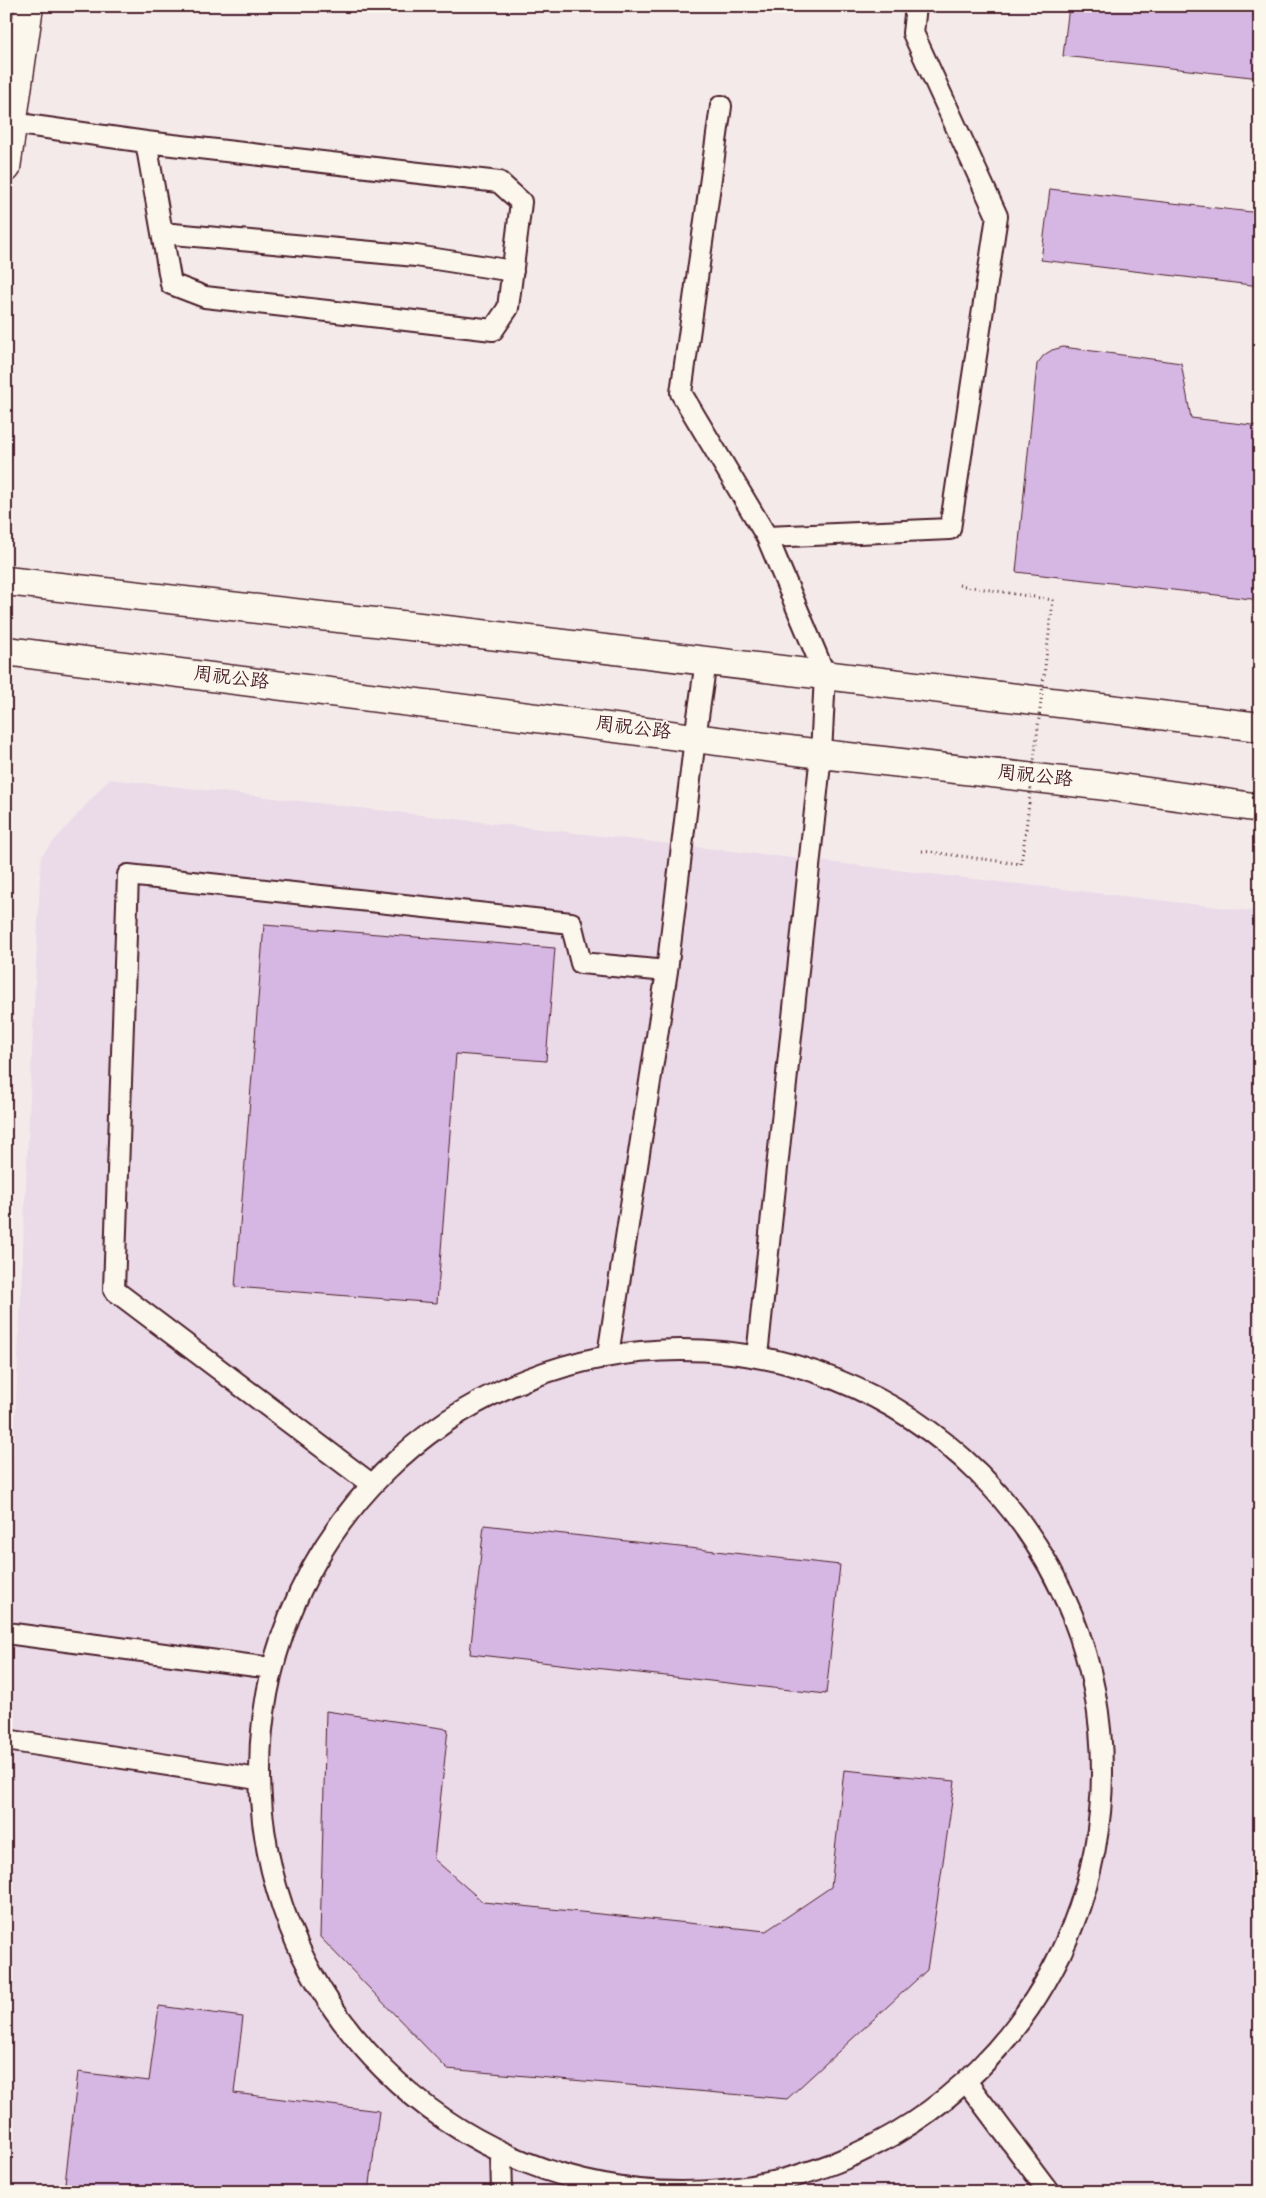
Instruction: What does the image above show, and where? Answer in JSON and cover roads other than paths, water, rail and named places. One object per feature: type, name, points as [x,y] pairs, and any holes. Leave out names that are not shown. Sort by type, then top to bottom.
[{"type":"street","points":[[6,168],[29,6]]},
{"type":"street","points":[[6,581],[1260,727]]},
{"type":"street","name":"周祝公路","points":[[6,651],[821,754],[1107,786],[1260,808]]},
{"type":"lane","points":[[767,537],[950,529],[998,216],[913,33],[916,6]]},
{"type":"lane","points":[[721,106],[681,393],[767,537],[825,675],[821,754],[757,1356]]},
{"type":"lane","points":[[12,123],[146,142],[499,182],[521,202],[508,308],[493,330],[205,297],[171,284],[146,142]]},
{"type":"lane","points":[[162,233],[416,256],[513,271]]},
{"type":"lane","points":[[608,1355],[667,971],[706,661]]},
{"type":"lane","points":[[371,1484],[114,1290],[128,875],[571,922],[581,962],[667,971]]},
{"type":"lane","points":[[683,1349],[757,1356],[884,1400],[990,1482],[1066,1592],[1103,1721],[1098,1854],[1052,1980],[968,2084],[872,2149],[762,2186],[646,2192],[572,2179],[501,2153],[403,2089],[326,2000],[277,1894],[258,1779],[271,1668],[309,1569],[371,1484],[440,1424],[520,1380],[608,1355],[683,1349]]},
{"type":"lane","points":[[6,1633],[271,1668]]},
{"type":"lane","points":[[6,1740],[258,1779]]},
{"type":"lane","points":[[968,2084],[1049,2192]]},
{"type":"lane","points":[[501,2153],[502,2192]]}]
